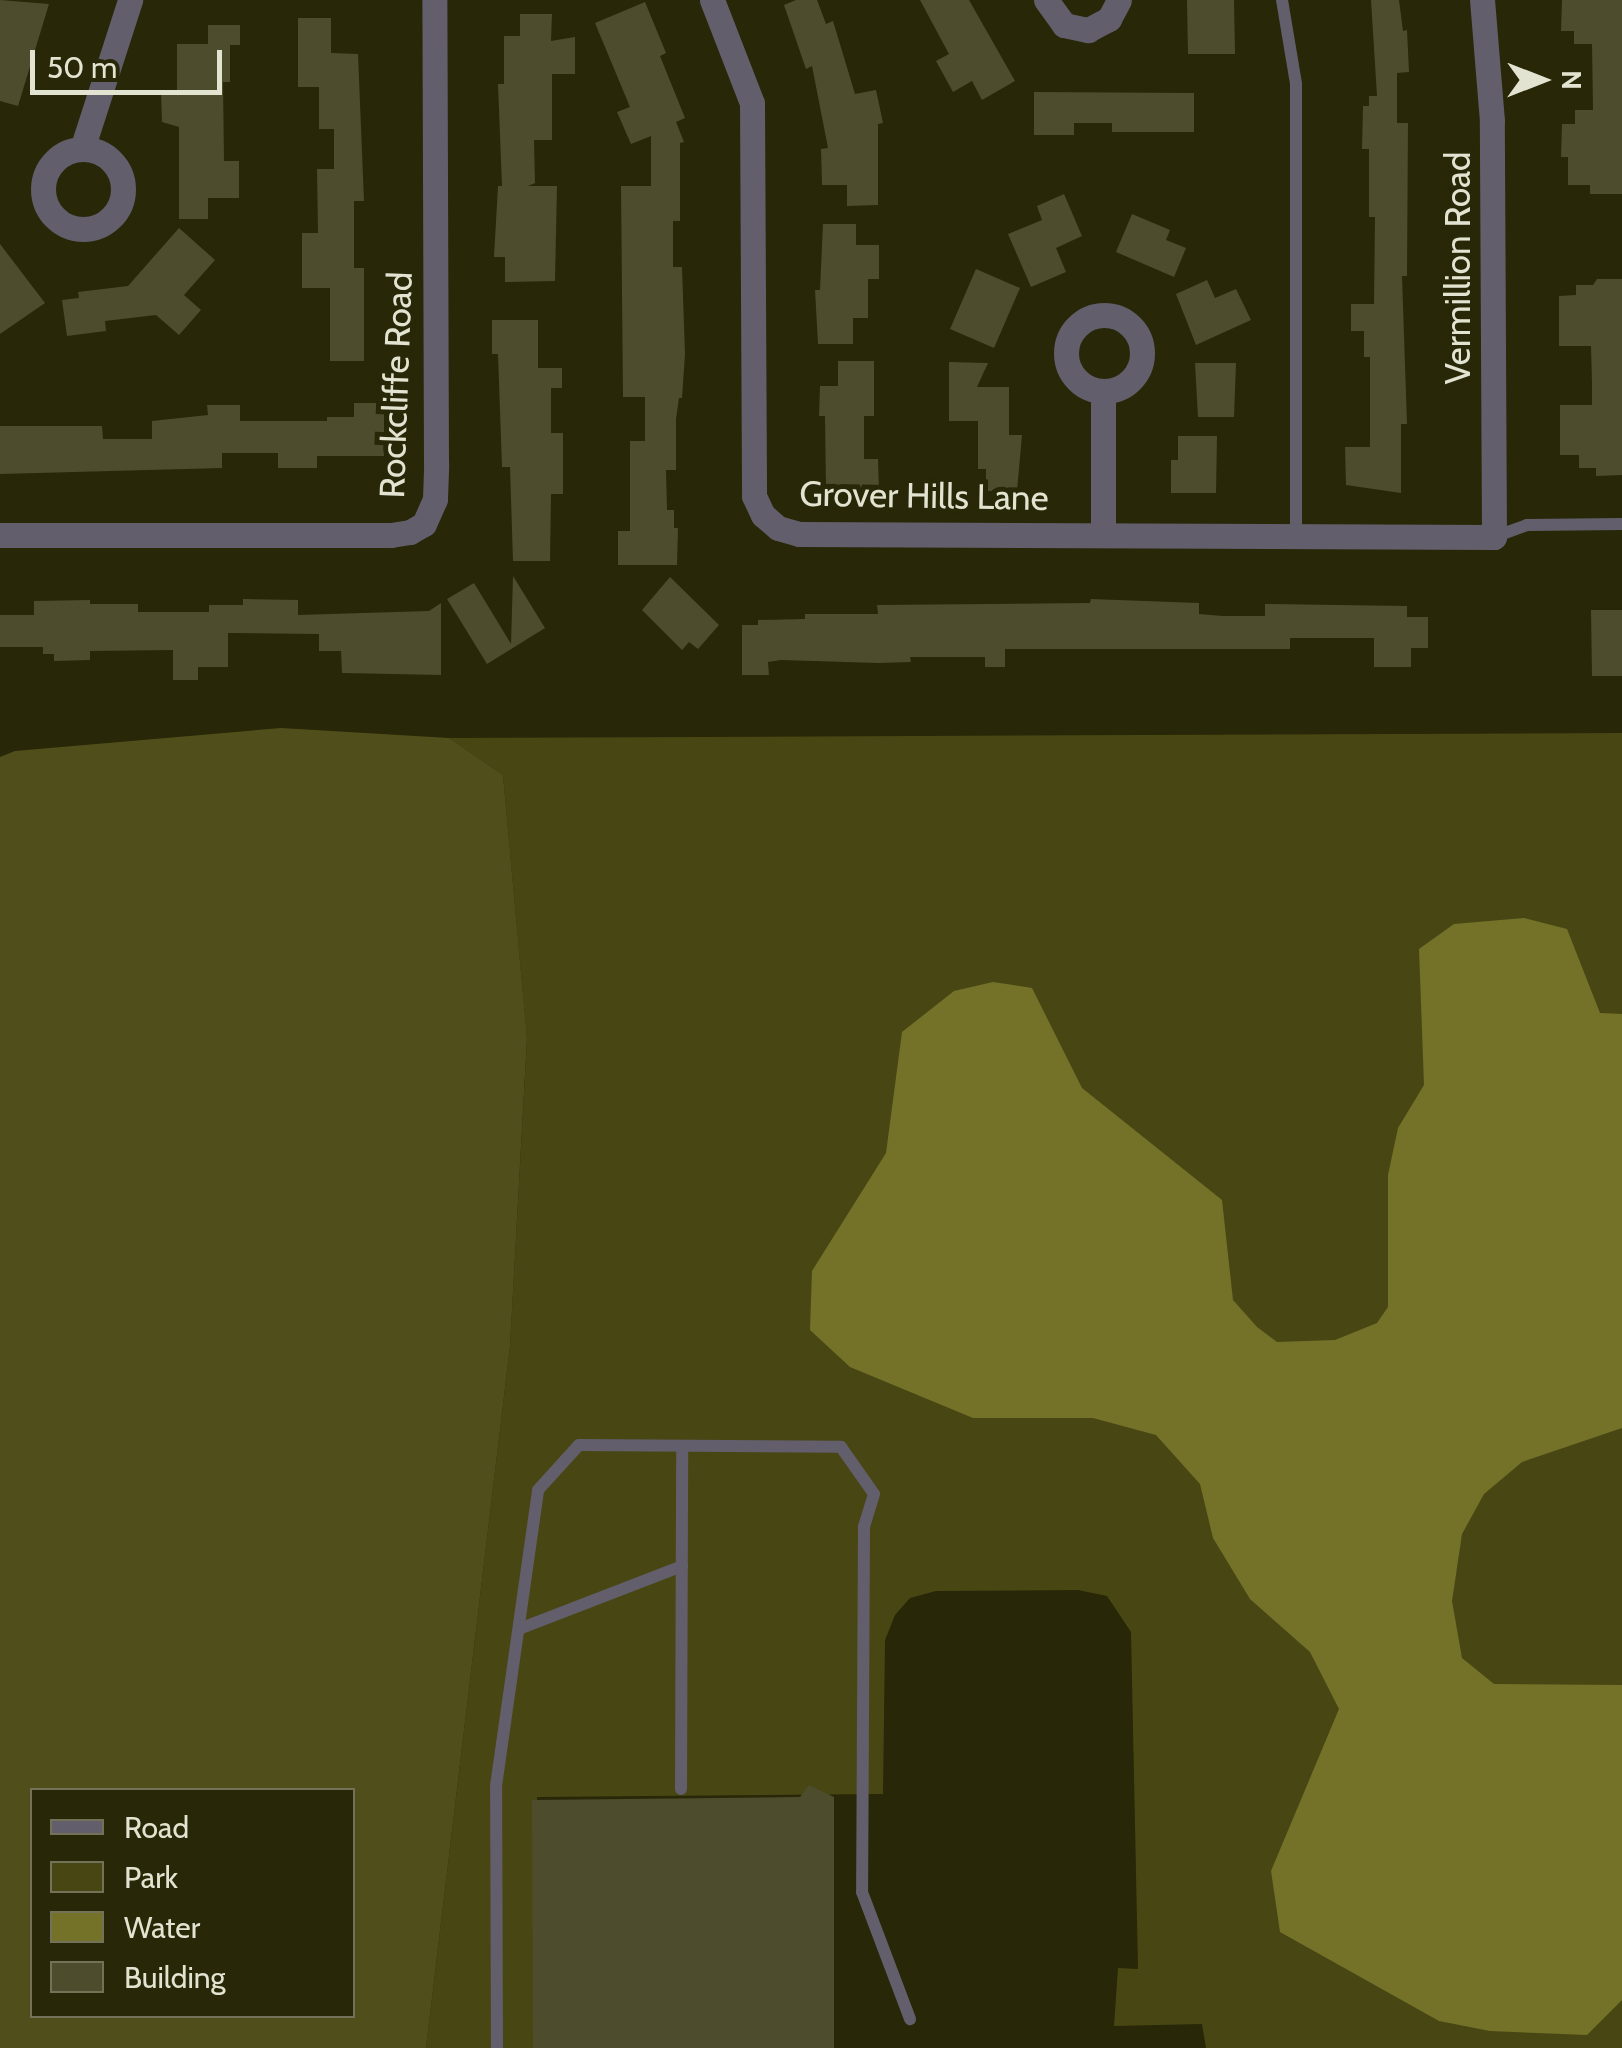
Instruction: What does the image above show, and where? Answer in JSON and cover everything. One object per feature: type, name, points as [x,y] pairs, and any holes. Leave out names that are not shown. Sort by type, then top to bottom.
[{"type":"street","points":[[82,148],[130,0]]},
{"type":"street","name":"Rockcliffe Road","points":[[0,534],[391,534],[410,532],[424,524],[435,499],[436,464],[434,0]]},
{"type":"street","name":"Grover Hills Lane","points":[[712,0],[752,104],[752,466],[754,496],[763,515],[778,528],[799,534],[1494,537]]},
{"type":"street","points":[[1046,0],[1064,25],[1088,30],[1110,19],[1119,0]]},
{"type":"street","name":"Vermillion Road","points":[[1482,0],[1492,121],[1494,537]]},
{"type":"street","points":[[1104,392],[1104,533]]},
{"type":"lane","points":[[1282,0],[1296,84],[1296,534]]},
{"type":"lane","points":[[1494,537],[1527,525],[1622,524]]},
{"type":"lane","points":[[497,2048],[496,1786],[538,1490],[579,1444],[841,1448],[874,1494],[864,1527],[862,1892],[910,2018]]},
{"type":"lane","points":[[681,1790],[682,1446]]},
{"type":"lane","points":[[519,1630],[682,1566]]},
{"type":"green space","points":[[1622,733],[1622,2048],[1206,2048],[1202,2024],[1114,2026],[1118,1968],[1138,1969],[1131,1632],[1107,1596],[1078,1590],[936,1591],[910,1598],[895,1615],[885,1640],[883,1794],[537,1797],[537,2048],[426,2048],[510,1346],[527,1039],[503,775],[449,738]]},
{"type":"shaded area","points":[[281,728],[449,738],[503,775],[527,1038],[510,1346],[426,2048],[0,2048],[0,757],[15,751]]},
{"type":"water","points":[[1524,918],[1567,929],[1600,1013],[1622,1014],[1622,1428],[1522,1462],[1484,1494],[1462,1534],[1452,1601],[1462,1658],[1494,1684],[1622,1685],[1622,2000],[1587,2035],[1490,2031],[1439,2021],[1280,1932],[1271,1871],[1339,1709],[1310,1652],[1250,1599],[1213,1538],[1200,1484],[1156,1435],[1093,1418],[973,1418],[850,1367],[810,1330],[812,1271],[886,1153],[902,1032],[954,991],[993,982],[1032,988],[1082,1088],[1222,1200],[1233,1300],[1257,1327],[1277,1342],[1335,1340],[1377,1323],[1388,1307],[1388,1175],[1398,1128],[1424,1085],[1419,949],[1454,924]]},
{"type":"building","points":[[0,0],[49,4],[18,106],[0,101]]},
{"type":"building","points":[[796,0],[817,0],[826,24],[833,21],[855,94],[876,90],[883,123],[878,124],[878,205],[847,206],[847,185],[822,185],[821,149],[828,148],[812,66],[806,69],[784,5]]},
{"type":"building","points":[[920,0],[969,0],[1015,81],[982,100],[972,81],[953,92],[936,61],[949,54]]},
{"type":"building","points":[[1187,0],[1234,0],[1235,54],[1188,54]]},
{"type":"building","points":[[1371,0],[1399,0],[1403,31],[1407,30],[1409,72],[1397,73],[1397,123],[1408,123],[1407,276],[1402,276],[1407,424],[1401,424],[1401,493],[1346,485],[1345,447],[1370,447],[1370,357],[1364,357],[1364,331],[1351,331],[1351,304],[1374,304],[1375,217],[1369,217],[1369,149],[1362,149],[1363,106],[1369,106],[1369,96],[1377,96]]},
{"type":"building","points":[[1562,0],[1622,0],[1622,194],[1590,194],[1590,185],[1568,185],[1568,157],[1561,157],[1562,124],[1575,124],[1575,110],[1593,110],[1592,44],[1574,44],[1574,31],[1561,31]]},
{"type":"building","points":[[645,2],[666,53],[660,56],[685,118],[676,122],[684,142],[680,143],[680,221],[673,221],[673,267],[682,267],[685,354],[682,398],[676,419],[676,470],[666,470],[667,510],[674,510],[674,528],[678,528],[677,565],[618,565],[618,531],[630,531],[630,441],[645,441],[645,397],[623,397],[621,186],[651,186],[651,136],[631,144],[617,112],[630,107],[595,23]]},
{"type":"building","points":[[520,14],[552,14],[551,41],[575,37],[575,74],[552,74],[552,140],[534,140],[535,183],[528,186],[557,186],[555,281],[505,282],[505,257],[494,257],[498,186],[502,186],[498,84],[504,84],[504,36],[520,36]]},
{"type":"building","points":[[298,18],[331,18],[331,53],[358,54],[364,201],[354,201],[354,268],[364,268],[364,361],[330,361],[330,288],[302,288],[302,233],[318,233],[317,169],[334,169],[334,129],[319,129],[319,87],[298,87]]},
{"type":"building","points":[[208,25],[240,25],[240,45],[230,45],[230,82],[223,82],[224,161],[239,161],[239,198],[208,198],[208,219],[179,219],[179,127],[162,122],[161,91],[177,91],[177,44],[208,44]]},
{"type":"building","points":[[1034,92],[1194,93],[1194,132],[1112,132],[1112,123],[1074,123],[1074,135],[1034,135]]},
{"type":"building","points":[[1064,194],[1082,236],[1056,248],[1066,272],[1031,287],[1008,234],[1042,220],[1037,206]]},
{"type":"building","points":[[1132,214],[1170,230],[1166,240],[1186,248],[1174,277],[1116,252]]},
{"type":"building","points":[[823,224],[856,224],[856,245],[879,245],[879,279],[868,279],[868,318],[853,318],[853,344],[818,344],[815,290],[820,290]]},
{"type":"building","points":[[179,228],[215,260],[184,295],[201,310],[179,335],[156,315],[105,321],[106,331],[67,336],[62,300],[79,298],[78,292],[128,286]]},
{"type":"building","points":[[0,244],[45,303],[0,334]]},
{"type":"building","points":[[976,269],[1020,288],[994,348],[950,329]]},
{"type":"building","points":[[1597,279],[1622,279],[1622,475],[1596,476],[1596,468],[1579,468],[1579,455],[1560,455],[1560,405],[1592,405],[1592,383],[1591,346],[1559,346],[1559,296],[1576,295],[1576,285],[1593,285]]},
{"type":"building","points":[[1207,280],[1215,298],[1236,289],[1251,320],[1196,345],[1176,294]]},
{"type":"building","points":[[492,320],[538,320],[538,368],[562,368],[562,388],[551,388],[551,433],[563,433],[563,494],[551,494],[550,561],[513,561],[510,467],[502,467],[498,354],[492,354]]},
{"type":"building","points":[[838,361],[874,361],[874,416],[864,416],[864,459],[878,459],[879,491],[826,491],[825,416],[819,416],[820,386],[838,386]]},
{"type":"building","points":[[949,362],[988,363],[977,387],[1009,387],[1009,435],[1022,435],[1017,491],[986,491],[986,469],[978,469],[978,421],[949,421]]},
{"type":"building","points":[[1195,363],[1236,363],[1234,417],[1198,417]]},
{"type":"building","points":[[354,403],[384,403],[384,456],[317,456],[317,468],[278,468],[278,453],[222,453],[222,468],[0,474],[0,426],[102,426],[103,439],[152,439],[152,421],[208,415],[207,405],[240,405],[240,421],[327,421],[327,417],[354,417]]},
{"type":"building","points":[[1178,436],[1217,436],[1216,493],[1171,493],[1171,460],[1178,460]]},
{"type":"building","points":[[513,576],[545,628],[487,664],[447,599],[474,583],[511,644]]},
{"type":"building","points":[[670,577],[719,625],[698,649],[689,642],[682,650],[642,610]]},
{"type":"building","points":[[243,599],[298,600],[298,615],[429,611],[441,603],[441,675],[342,673],[341,651],[319,651],[319,634],[228,633],[228,667],[198,667],[198,680],[173,680],[173,650],[90,651],[90,660],[54,661],[54,654],[43,654],[43,647],[0,647],[0,615],[34,615],[34,601],[90,600],[90,604],[138,604],[138,612],[209,612],[209,605],[243,605]]},
{"type":"building","points":[[1091,599],[1199,603],[1199,614],[1223,616],[1265,616],[1265,604],[1407,606],[1407,617],[1428,617],[1428,648],[1411,648],[1411,667],[1374,667],[1374,638],[1290,638],[1290,649],[1005,649],[1005,667],[985,667],[985,657],[910,657],[911,662],[878,663],[781,660],[768,662],[769,675],[742,675],[742,625],[758,625],[758,620],[805,619],[805,614],[878,614],[877,605],[1090,603]]},
{"type":"building","points":[[1591,610],[1622,610],[1622,676],[1592,676]]},
{"type":"building","points":[[809,1785],[834,1797],[834,2048],[533,2048],[532,1800],[800,1797]]}]
